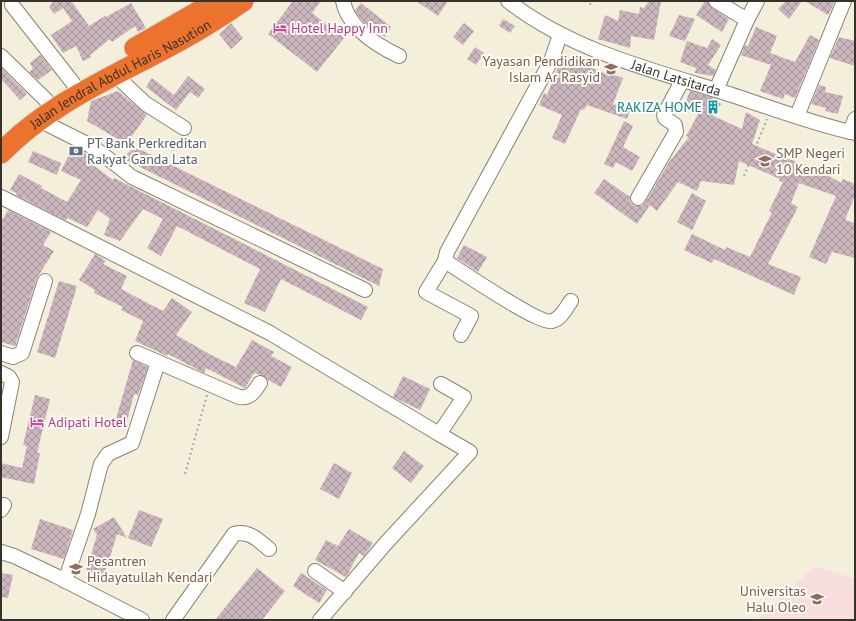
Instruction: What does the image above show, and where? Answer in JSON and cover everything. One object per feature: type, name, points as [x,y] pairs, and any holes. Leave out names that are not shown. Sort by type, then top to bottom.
[{"type":"highway","name":"Jalan Jendral Abdul Haris Nasution","points":[[1,153],[18,136],[93,86],[183,39],[243,1]]},
{"type":"highway","name":"Jalan Jendral Abdul Haris Nasution","points":[[1,135],[46,100],[209,3]]},
{"type":"street","points":[[343,1],[348,15],[359,30],[369,39],[399,56]]},
{"type":"street","name":"Jalan Latsitarda","points":[[508,1],[524,14],[560,35],[633,65],[716,90],[772,109],[852,132]]},
{"type":"street","points":[[716,1],[746,20]]},
{"type":"street","points":[[716,90],[746,20],[757,1]]},
{"type":"street","points":[[797,116],[844,1]]},
{"type":"street","points":[[12,5],[73,83]]},
{"type":"street","points":[[461,335],[471,316],[426,292],[445,262],[447,252],[551,61],[560,35]]},
{"type":"street","points":[[1,56],[46,100]]},
{"type":"street","points":[[115,75],[146,104],[184,128]]},
{"type":"street","points":[[638,198],[676,132],[675,125],[665,118],[664,115],[682,81]]},
{"type":"street","points":[[852,132],[855,118]]},
{"type":"street","points":[[40,120],[93,147],[132,177],[365,290]]},
{"type":"street","points":[[1,197],[270,333],[470,452],[386,543],[320,620]]},
{"type":"street","points":[[445,262],[510,302],[547,322],[554,321],[560,316],[570,301]]},
{"type":"street","points":[[1,353],[13,357],[22,353],[45,281]]},
{"type":"street","points":[[137,354],[207,384],[245,398],[254,392],[260,383]]},
{"type":"street","points":[[66,581],[88,514],[101,464],[108,454],[132,443],[158,362]]},
{"type":"street","points":[[1,374],[9,377],[12,382],[1,437]]},
{"type":"street","points":[[439,434],[464,397],[441,384]]},
{"type":"street","points":[[173,620],[234,534],[242,532],[252,535],[270,549]]},
{"type":"street","points":[[1,552],[14,556],[66,581],[142,620]]},
{"type":"street","points":[[315,571],[345,592]]},
{"type":"path","points":[[585,1],[594,6]]},
{"type":"path","points":[[744,176],[772,109]]},
{"type":"path","points":[[185,474],[209,390],[207,384]]},
{"type":"shaded area","name":"Universitas Halu Oleo","points":[[815,566],[855,579],[855,620],[757,620]]},
{"type":"building","points":[[54,1],[74,1],[72,2],[89,26],[131,3],[146,28],[138,32],[135,26],[112,42],[110,39],[90,55],[91,57],[83,61],[76,46],[63,53],[51,35],[72,21],[63,8],[54,14],[49,7]]},
{"type":"building","points":[[293,1],[321,1],[312,13],[344,38],[317,72],[268,34]]},
{"type":"building","points":[[416,1],[448,1],[438,16]]},
{"type":"building","points":[[649,1],[661,1],[654,40],[631,36],[630,48],[598,39],[605,15],[618,21],[620,10],[639,14],[640,7],[644,8]]},
{"type":"building","points":[[705,1],[708,2],[712,8],[729,19],[722,32],[696,15]]},
{"type":"building","points":[[786,1],[802,1],[789,19],[778,9]]},
{"type":"building","points":[[805,1],[835,1],[828,15]]},
{"type":"building","points":[[361,3],[391,27],[385,37],[368,27],[358,15],[355,10]]},
{"type":"building","points":[[679,15],[695,19],[685,41],[669,36]]},
{"type":"building","points":[[503,19],[515,26],[510,33],[499,26]]},
{"type":"building","points":[[231,23],[243,38],[231,49],[219,34]]},
{"type":"building","points":[[464,23],[474,31],[463,45],[453,37]]},
{"type":"building","points":[[756,27],[777,36],[770,53],[795,62],[810,35],[819,40],[795,98],[785,94],[783,99],[760,91],[771,65],[741,55],[745,45],[748,46]]},
{"type":"building","points":[[839,37],[855,41],[855,66],[830,58]]},
{"type":"building","points":[[712,39],[721,45],[708,65],[716,70],[713,76],[695,73],[696,68],[680,62],[687,41],[707,48]]},
{"type":"building","points":[[475,47],[484,53],[476,65],[467,59]]},
{"type":"building","points":[[40,55],[52,70],[38,80],[29,72],[33,69],[30,63]]},
{"type":"building","points":[[563,55],[606,74],[606,72],[623,78],[613,104],[630,110],[627,119],[587,105],[584,110],[581,109],[565,144],[552,138],[562,115],[539,105],[544,93],[547,95]]},
{"type":"building","points":[[1,68],[27,94],[20,100],[1,79]]},
{"type":"building","points":[[188,76],[205,89],[198,98],[190,92],[176,110],[146,87],[152,78],[174,95]]},
{"type":"building","points":[[819,85],[826,87],[825,92],[843,96],[838,114],[825,111],[826,108],[811,104]]},
{"type":"building","points":[[118,91],[147,115],[126,144],[87,121],[91,101]]},
{"type":"building","points":[[690,91],[711,97],[721,104],[713,116],[742,129],[746,112],[760,120],[752,144],[815,168],[841,183],[843,179],[855,184],[855,195],[845,220],[855,223],[855,258],[832,252],[826,264],[809,257],[836,196],[799,183],[791,203],[798,207],[768,264],[801,277],[794,295],[714,259],[712,263],[684,250],[692,234],[725,250],[726,247],[750,257],[772,212],[769,211],[783,182],[779,181],[780,179],[739,161],[734,185],[701,181],[697,191],[678,182],[657,211],[650,205],[637,224],[594,193],[604,179],[630,197],[630,202],[634,206],[642,206],[645,203],[669,162],[689,137],[686,136],[701,109],[685,103]]},
{"type":"building","points":[[624,121],[633,126],[623,147],[640,157],[632,171],[616,162],[613,168],[604,164]]},
{"type":"building","points":[[73,146],[96,160],[93,165],[113,180],[114,178],[368,307],[361,320],[281,279],[265,312],[244,303],[260,269],[177,226],[161,256],[147,248],[163,219],[143,209],[120,241],[104,235],[110,219],[98,210],[87,227],[68,218],[65,220],[16,195],[17,193],[10,190],[19,174],[42,186],[41,188],[67,202],[81,180],[61,171]]},
{"type":"building","points":[[135,147],[383,269],[379,286],[122,158]]},
{"type":"building","points":[[33,151],[61,163],[57,175],[28,162]]},
{"type":"building","points":[[692,193],[706,201],[692,230],[677,222]]},
{"type":"building","points":[[8,210],[51,232],[43,245],[54,251],[37,278],[15,346],[1,342],[1,222]]},
{"type":"building","points":[[464,245],[487,257],[478,272],[457,258]]},
{"type":"building","points":[[95,254],[106,261],[103,264],[127,276],[121,289],[163,311],[172,298],[192,312],[176,335],[213,356],[236,367],[252,340],[274,352],[271,356],[292,367],[281,387],[264,376],[254,373],[245,388],[206,368],[204,373],[168,354],[167,356],[135,341],[143,321],[121,310],[123,307],[94,293],[95,290],[79,280]]},
{"type":"building","points":[[59,281],[77,286],[55,358],[37,352]]},
{"type":"building","points":[[133,360],[148,367],[138,395],[134,394],[126,425],[115,422]]},
{"type":"building","points":[[403,376],[430,389],[420,410],[393,397]]},
{"type":"building","points":[[35,395],[50,399],[37,453],[40,453],[34,484],[1,477],[1,463],[22,468],[27,446],[23,445]]},
{"type":"building","points":[[404,451],[424,466],[411,483],[392,468]]},
{"type":"building","points":[[334,463],[352,473],[339,499],[320,489]]},
{"type":"building","points":[[139,510],[163,519],[151,547],[128,538]]},
{"type":"building","points":[[114,517],[127,538],[117,534],[104,576],[86,571],[97,535],[93,529]]},
{"type":"building","points":[[40,519],[73,530],[64,559],[31,549]]},
{"type":"building","points":[[349,529],[373,543],[364,556],[359,553],[346,577],[315,560],[326,540],[338,546]]},
{"type":"building","points":[[257,568],[285,591],[262,620],[215,620]]},
{"type":"building","points":[[1,573],[13,575],[8,598],[1,597]]},
{"type":"building","points":[[301,573],[327,590],[319,603],[293,586]]},
{"type":"place","name":"Hotel Happy Inn","points":[[280,28]]},
{"type":"place","name":"Yayasan Pendidikan Islam Ar Rasyid","points":[[611,69]]},
{"type":"place","name":"RAKIZA HOME","points":[[713,107]]},
{"type":"place","name":"PT Bank Perkreditan Rakyat Ganda Lata","points":[[76,151]]},
{"type":"place","name":"SMP Negeri 10 Kendari","points":[[765,161]]},
{"type":"place","name":"Adipati Hotel","points":[[37,422]]},
{"type":"place","name":"Pesantren Hidayatullah Kendari","points":[[76,569]]},
{"type":"place","name":"Universitas Halu Oleo","points":[[817,599]]}]
